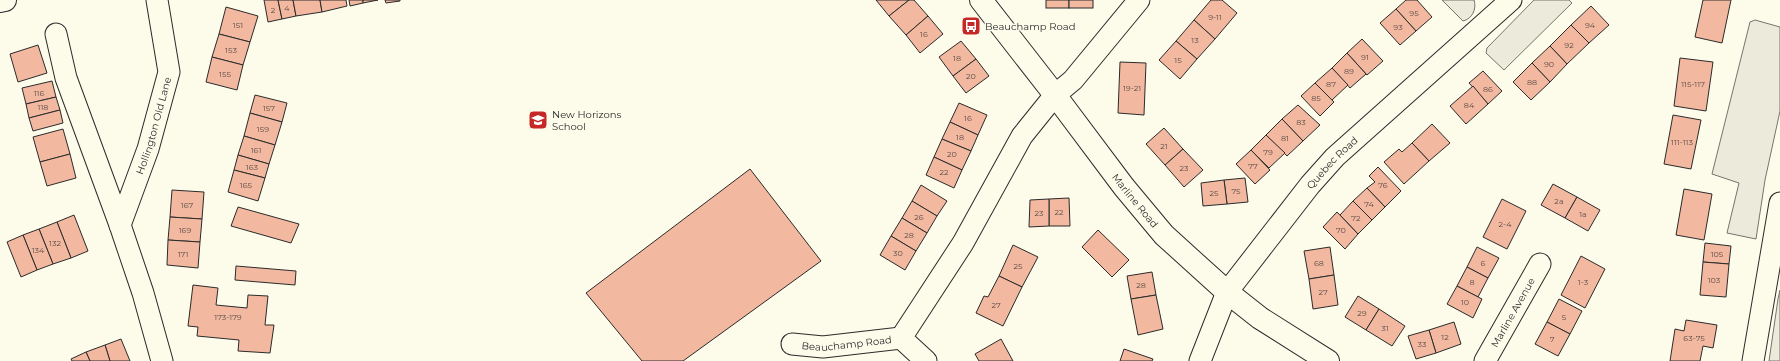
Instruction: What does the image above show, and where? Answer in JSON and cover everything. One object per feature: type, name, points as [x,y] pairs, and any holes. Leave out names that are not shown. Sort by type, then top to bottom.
[{"type":"street","points":[[0,1],[5,0]]},
{"type":"street","name":"Hollington Old Lane","points":[[120,225],[148,149],[169,72],[157,0]]},
{"type":"street","name":"Marline Road","points":[[981,0],[1124,187],[1164,235],[1227,292],[1267,322],[1328,361]]},
{"type":"street","name":"Beauchamp Road","points":[[901,338],[963,243],[1022,136],[1055,95],[1073,80],[1139,0]]},
{"type":"street","name":"Quebec Road","points":[[1200,361],[1227,292],[1310,185],[1335,157],[1505,2]]},
{"type":"street","points":[[56,34],[66,78],[120,225],[143,293],[162,361]]},
{"type":"street","points":[[1753,361],[1780,203]]},
{"type":"street","name":"Marline Avenue","points":[[1485,361],[1540,264]]},
{"type":"street","name":"Beauchamp Road","points":[[792,344],[823,347],[901,338],[926,361]]},
{"type":"shaded area","points":[[1442,0],[1474,0],[1475,7],[1471,16],[1463,21]]},
{"type":"shaded area","points":[[1534,0],[1569,0],[1572,3],[1504,70],[1486,53],[1487,48]]},
{"type":"shaded area","points":[[1755,20],[1780,27],[1780,111],[1765,180],[1756,239],[1727,233],[1739,183],[1712,174],[1750,22]]},
{"type":"shaded area","points":[[1780,290],[1780,361],[1769,361],[1778,299]]},
{"type":"building","points":[[264,0],[278,0],[282,19],[268,22]]},
{"type":"building","points":[[278,0],[293,0],[296,16],[282,19]]},
{"type":"building","points":[[293,0],[320,0],[322,12],[296,16]]},
{"type":"building","points":[[320,0],[346,0],[347,6],[322,12]]},
{"type":"building","points":[[349,0],[363,0],[363,3],[350,6]]},
{"type":"building","points":[[363,0],[378,0],[363,3]]},
{"type":"building","points":[[385,0],[400,0],[400,1],[386,3]]},
{"type":"building","points":[[876,0],[909,0],[889,16]]},
{"type":"building","points":[[909,0],[914,0],[928,16],[906,35],[889,16]]},
{"type":"building","points":[[1046,0],[1069,0],[1069,8],[1046,8]]},
{"type":"building","points":[[1069,0],[1093,0],[1093,8],[1069,8]]},
{"type":"building","points":[[1211,0],[1222,0],[1237,13],[1215,39],[1194,20]]},
{"type":"building","points":[[1406,0],[1417,0],[1432,17],[1416,31],[1396,9]]},
{"type":"building","points":[[1703,0],[1731,0],[1722,43],[1695,37]]},
{"type":"building","points":[[1591,6],[1609,25],[1589,43],[1571,25]]},
{"type":"building","points":[[226,7],[258,16],[250,42],[219,34]]},
{"type":"building","points":[[1396,9],[1416,31],[1400,45],[1380,23]]},
{"type":"building","points":[[928,16],[943,34],[920,53],[906,35]]},
{"type":"building","points":[[1194,20],[1215,39],[1197,59],[1176,41]]},
{"type":"building","points":[[1571,25],[1589,43],[1567,64],[1550,46]]},
{"type":"building","points":[[219,34],[250,42],[243,65],[212,57]]},
{"type":"building","points":[[1362,39],[1383,61],[1367,75],[1347,53]]},
{"type":"building","points":[[961,41],[976,59],[953,76],[939,57]]},
{"type":"building","points":[[1176,41],[1197,59],[1180,79],[1159,60]]},
{"type":"building","points":[[38,45],[47,73],[18,82],[10,54]]},
{"type":"building","points":[[1550,46],[1567,64],[1550,82],[1532,63]]},
{"type":"building","points":[[1347,53],[1366,74],[1350,88],[1332,68]]},
{"type":"building","points":[[212,57],[243,65],[237,90],[206,82]]},
{"type":"building","points":[[1680,58],[1713,62],[1706,111],[1674,106]]},
{"type":"building","points":[[976,59],[989,76],[966,93],[953,76]]},
{"type":"building","points":[[1120,62],[1146,63],[1144,115],[1118,113]]},
{"type":"building","points":[[1532,63],[1550,82],[1531,100],[1513,82]]},
{"type":"building","points":[[1332,68],[1348,85],[1332,100],[1315,83]]},
{"type":"building","points":[[1483,71],[1502,91],[1488,104],[1469,83]]},
{"type":"building","points":[[52,81],[56,97],[26,104],[22,88]]},
{"type":"building","points":[[1315,83],[1334,102],[1320,116],[1301,96]]},
{"type":"building","points":[[1473,86],[1488,104],[1466,124],[1450,106]]},
{"type":"building","points":[[255,95],[287,103],[282,122],[250,113]]},
{"type":"building","points":[[56,97],[60,110],[29,118],[26,104]]},
{"type":"building","points":[[959,103],[987,115],[978,135],[950,122]]},
{"type":"building","points":[[1298,105],[1320,125],[1303,141],[1282,119]]},
{"type":"building","points":[[60,110],[63,123],[33,131],[29,118]]},
{"type":"building","points":[[250,113],[282,122],[275,145],[244,136]]},
{"type":"building","points":[[1673,115],[1701,120],[1691,169],[1664,164]]},
{"type":"building","points":[[1282,119],[1303,141],[1287,156],[1266,135]]},
{"type":"building","points":[[950,122],[978,135],[971,151],[942,139]]},
{"type":"building","points":[[1432,124],[1450,143],[1429,161],[1412,143]]},
{"type":"building","points":[[1164,128],[1183,149],[1165,165],[1146,144]]},
{"type":"building","points":[[63,129],[70,154],[40,162],[33,137]]},
{"type":"building","points":[[1266,135],[1285,153],[1269,168],[1251,150]]},
{"type":"building","points":[[244,136],[275,145],[269,164],[238,155]]},
{"type":"building","points":[[942,139],[971,151],[962,170],[934,157]]},
{"type":"building","points":[[1412,143],[1429,161],[1404,184],[1384,162],[1399,149],[1402,152]]},
{"type":"building","points":[[1183,149],[1203,170],[1184,187],[1165,165]]},
{"type":"building","points":[[1251,150],[1270,170],[1255,184],[1236,164]]},
{"type":"building","points":[[70,154],[76,178],[47,186],[40,162]]},
{"type":"building","points":[[238,155],[269,164],[265,178],[234,170]]},
{"type":"building","points":[[934,157],[962,170],[954,188],[926,175]]},
{"type":"building","points":[[1378,167],[1401,191],[1385,207],[1367,188],[1375,182],[1369,176]]},
{"type":"building","points":[[750,169],[821,261],[683,361],[642,361],[586,293]]},
{"type":"building","points":[[234,170],[265,178],[258,201],[228,192]]},
{"type":"building","points":[[1245,178],[1248,202],[1227,204],[1224,180]]},
{"type":"building","points":[[1224,180],[1227,204],[1203,206],[1201,183]]},
{"type":"building","points":[[1553,184],[1577,197],[1565,218],[1541,205]]},
{"type":"building","points":[[921,185],[947,201],[937,216],[912,201]]},
{"type":"building","points":[[1367,188],[1385,207],[1372,220],[1353,201]]},
{"type":"building","points":[[1684,189],[1712,194],[1704,240],[1676,235]]},
{"type":"building","points":[[172,190],[204,192],[202,219],[170,217]]},
{"type":"building","points":[[1577,197],[1600,210],[1588,231],[1565,218]]},
{"type":"building","points":[[1069,198],[1070,226],[1049,226],[1049,199]]},
{"type":"building","points":[[1049,199],[1049,226],[1029,227],[1030,200]]},
{"type":"building","points":[[1502,199],[1526,211],[1507,249],[1483,237]]},
{"type":"building","points":[[912,201],[937,216],[927,233],[902,218]]},
{"type":"building","points":[[1353,201],[1372,220],[1358,234],[1340,215]]},
{"type":"building","points":[[238,207],[299,224],[291,243],[231,226]]},
{"type":"building","points":[[1337,212],[1358,234],[1345,249],[1323,227]]},
{"type":"building","points":[[74,215],[88,251],[71,258],[57,222]]},
{"type":"building","points":[[170,217],[202,219],[200,242],[168,240]]},
{"type":"building","points":[[902,218],[927,233],[916,251],[891,236]]},
{"type":"building","points":[[57,222],[71,258],[53,264],[39,229]]},
{"type":"building","points":[[39,229],[53,264],[37,270],[23,235]]},
{"type":"building","points":[[1098,230],[1129,260],[1112,277],[1082,247]]},
{"type":"building","points":[[23,235],[37,270],[21,277],[7,242]]},
{"type":"building","points":[[891,236],[916,251],[905,270],[880,255]]},
{"type":"building","points":[[168,240],[200,242],[198,268],[167,265]]},
{"type":"building","points":[[1705,243],[1731,246],[1729,264],[1703,262]]},
{"type":"building","points":[[1013,245],[1038,257],[1022,287],[999,276]]},
{"type":"building","points":[[1330,247],[1334,275],[1309,279],[1304,251]]},
{"type":"building","points":[[1477,247],[1499,258],[1488,278],[1467,267]]},
{"type":"building","points":[[1581,256],[1605,269],[1585,308],[1561,295]]},
{"type":"building","points":[[1703,262],[1729,264],[1726,297],[1700,295]]},
{"type":"building","points":[[236,266],[296,271],[295,285],[235,280]]},
{"type":"building","points":[[1467,267],[1488,278],[1478,297],[1457,286]]},
{"type":"building","points":[[1152,272],[1156,295],[1131,299],[1127,276]]},
{"type":"building","points":[[1334,275],[1338,305],[1313,309],[1309,279]]},
{"type":"building","points":[[999,276],[1022,287],[1003,326],[976,313],[984,296],[988,297]]},
{"type":"building","points":[[193,285],[218,288],[216,305],[247,308],[248,295],[268,296],[265,325],[274,325],[270,353],[238,351],[239,340],[197,336],[198,327],[188,326]]},
{"type":"building","points":[[1457,286],[1482,299],[1473,318],[1447,304]]},
{"type":"building","points":[[1156,295],[1163,329],[1138,335],[1131,299]]},
{"type":"building","points":[[1358,296],[1379,309],[1366,330],[1345,317]]},
{"type":"building","points":[[1559,299],[1582,311],[1570,334],[1547,322]]},
{"type":"building","points":[[1379,309],[1405,326],[1392,346],[1366,330]]},
{"type":"building","points":[[1686,320],[1717,325],[1713,348],[1703,346],[1700,361],[1670,361],[1675,329],[1684,331]]},
{"type":"building","points":[[1454,322],[1461,344],[1436,353],[1429,330]]},
{"type":"building","points":[[1547,322],[1570,334],[1558,356],[1535,344]]},
{"type":"building","points":[[1429,330],[1436,353],[1416,359],[1408,336]]},
{"type":"building","points":[[121,339],[130,361],[110,361],[105,345]]},
{"type":"building","points":[[1001,339],[1013,361],[979,361],[975,354]]},
{"type":"building","points":[[105,345],[110,361],[90,361],[86,352]]},
{"type":"building","points":[[1124,349],[1153,359],[1152,361],[1120,361]]},
{"type":"building","points":[[86,352],[90,361],[72,361],[71,359]]},
{"type":"place","name":"Beauchamp Road","points":[[971,26]]},
{"type":"place","name":"New Horizons School","points":[[538,120]]}]
